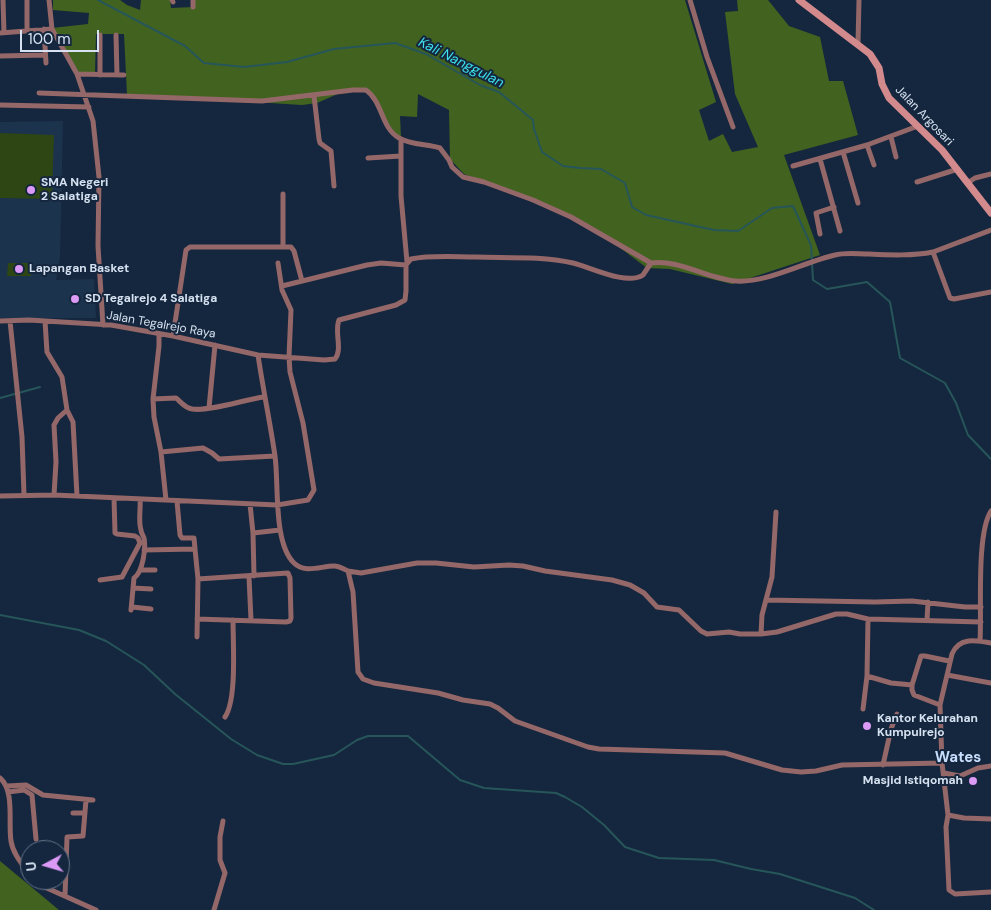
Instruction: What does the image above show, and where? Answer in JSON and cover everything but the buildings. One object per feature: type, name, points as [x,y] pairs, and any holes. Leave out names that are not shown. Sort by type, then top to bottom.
[{"type":"street","points":[[4,0],[2,33],[52,29]]},
{"type":"street","points":[[27,0],[27,31]]},
{"type":"street","points":[[49,0],[52,29],[77,74],[93,121],[99,177],[98,246],[103,325]]},
{"type":"street","points":[[193,0],[193,7]]},
{"type":"street","points":[[690,0],[707,57],[733,128]]},
{"type":"street","name":"Jalan Argosari","points":[[798,0],[865,49],[875,61],[889,98],[942,150],[991,212]]},
{"type":"street","points":[[858,43],[859,0]]},
{"type":"street","points":[[44,29],[46,63]]},
{"type":"street","points":[[100,35],[100,75]]},
{"type":"street","points":[[116,36],[117,75]]},
{"type":"street","points":[[0,56],[45,55]]},
{"type":"street","points":[[77,74],[124,75]]},
{"type":"street","points":[[39,92],[262,102],[366,90],[373,96],[392,134],[401,140],[440,148],[452,167],[463,176],[533,200],[571,217],[651,263],[673,265],[735,281],[757,278],[843,254],[902,255],[933,252],[991,230]]},
{"type":"street","points":[[314,96],[318,139],[320,143],[331,151],[334,186]]},
{"type":"street","points":[[0,105],[89,107]]},
{"type":"street","points":[[793,166],[867,145],[918,126]]},
{"type":"street","points":[[891,137],[896,157]]},
{"type":"street","points":[[401,140],[401,196],[406,263]]},
{"type":"street","points":[[867,145],[874,165]]},
{"type":"street","points":[[843,152],[858,203]]},
{"type":"street","points":[[368,158],[401,156]]},
{"type":"street","points":[[820,158],[840,231]]},
{"type":"street","points":[[917,182],[958,169]]},
{"type":"street","points":[[969,182],[975,178],[991,174]]},
{"type":"street","points":[[283,194],[283,247]]},
{"type":"street","points":[[820,234],[816,213],[834,207]]},
{"type":"street","points":[[173,336],[188,247],[283,247],[293,249],[302,281]]},
{"type":"street","points":[[933,252],[950,298],[954,299],[991,292]]},
{"type":"street","points":[[282,286],[367,265],[406,263],[414,259],[452,257],[542,258],[573,263],[617,277],[633,278],[643,276],[651,263]]},
{"type":"street","points":[[0,496],[24,494],[250,504],[277,504],[308,500],[314,490],[303,423],[290,372],[291,310],[282,286],[278,263]]},
{"type":"street","name":"Jalan Tegalrejo Raya","points":[[0,322],[45,321],[138,329],[258,355],[324,360],[336,358],[338,354],[338,322],[342,319],[396,305],[404,300],[406,291],[406,263]]},
{"type":"street","points":[[45,321],[47,352],[62,377],[67,410],[73,422],[77,496]]},
{"type":"street","points":[[10,322],[19,398],[24,494]]},
{"type":"street","points":[[159,334],[153,399],[166,500]]},
{"type":"street","points":[[209,408],[214,345]]},
{"type":"street","points":[[258,355],[274,456],[280,530],[286,553],[294,564],[300,567],[315,569],[335,566],[361,573],[417,563],[474,567],[509,565],[523,566],[545,572],[612,580],[630,585],[644,593],[657,607],[679,610],[701,631],[707,634],[729,632],[761,634],[777,632],[836,614],[868,619],[981,622]]},
{"type":"street","points":[[153,399],[176,398],[186,407],[193,410],[264,397]]},
{"type":"street","points":[[54,495],[56,462],[54,425],[58,418],[67,410]]},
{"type":"street","points":[[161,452],[203,448],[219,459],[274,456]]},
{"type":"street","points":[[100,580],[122,576],[140,542],[135,536],[116,533],[114,498]]},
{"type":"street","points":[[140,499],[140,530],[144,538],[144,550],[140,570],[134,578],[131,609],[151,608]]},
{"type":"street","points":[[177,500],[180,535],[182,538],[194,538],[198,579],[197,637]]},
{"type":"street","points":[[250,504],[253,533],[251,620]]},
{"type":"street","points":[[980,641],[984,535],[986,521],[991,511]]},
{"type":"street","points":[[761,634],[762,615],[772,576],[776,512]]},
{"type":"street","points":[[253,533],[280,530]]},
{"type":"street","points":[[144,550],[195,548]]},
{"type":"street","points":[[197,619],[290,621],[290,578],[288,573],[290,567],[294,564]]},
{"type":"street","points":[[140,570],[155,570]]},
{"type":"street","points":[[348,571],[353,592],[358,672],[368,682],[438,693],[463,700],[490,704],[498,708],[509,718],[521,723],[588,747],[599,749],[725,753],[791,772],[816,771],[842,765],[942,763]]},
{"type":"street","points":[[198,579],[288,573]]},
{"type":"street","points":[[133,588],[151,589]]},
{"type":"street","points":[[766,600],[928,602],[951,606],[981,607]]},
{"type":"street","points":[[927,620],[928,602]]},
{"type":"street","points":[[863,709],[867,676],[868,619]]},
{"type":"street","points":[[225,717],[229,710],[232,690],[233,620]]},
{"type":"street","points":[[991,644],[980,641],[964,641],[953,650],[940,705],[942,763],[948,815],[946,826],[949,890],[955,894],[991,892]]},
{"type":"street","points":[[940,705],[914,695],[912,685],[921,656],[949,661]]},
{"type":"street","points":[[947,675],[991,683]]},
{"type":"street","points":[[867,676],[891,683],[912,685]]},
{"type":"street","points":[[883,765],[891,728],[897,714]]},
{"type":"street","points":[[944,773],[960,776],[978,768],[991,766]]},
{"type":"street","points":[[0,778],[8,789],[11,840],[14,851],[20,860]]},
{"type":"street","points":[[8,789],[26,784],[43,795],[93,800]]},
{"type":"street","points":[[8,789],[24,790],[32,795],[36,838]]},
{"type":"street","points":[[64,840],[64,837],[83,836],[86,800]]},
{"type":"street","points":[[73,813],[85,813]]},
{"type":"street","points":[[948,815],[964,818],[991,819]]},
{"type":"street","points":[[214,910],[225,873],[220,860],[220,837],[223,821]]},
{"type":"street","points":[[51,890],[96,910]]},
{"type":"street","points":[[64,890],[64,896]]},
{"type":"shaded area","name":"SMA Negeri 2 Salatiga","points":[[63,121],[60,258],[56,280],[94,279],[96,318],[0,318],[0,122]]},
{"type":"green space","points":[[53,0],[120,0],[140,10],[141,0],[170,0],[171,8],[194,7],[194,0],[685,0],[716,102],[699,110],[709,141],[723,134],[732,152],[758,147],[735,94],[725,12],[738,11],[737,0],[768,0],[789,26],[820,37],[829,81],[843,81],[858,135],[784,155],[820,255],[732,284],[670,269],[647,268],[615,244],[570,217],[464,174],[450,159],[449,110],[418,94],[417,117],[400,116],[401,138],[396,135],[368,93],[349,89],[317,103],[302,105],[127,94],[124,34],[96,34],[95,73],[77,74],[52,28],[88,24],[89,13],[53,10]]},
{"type":"green space","points":[[0,133],[54,135],[52,199],[0,198]]},
{"type":"green space","name":"Lapangan Basket","points":[[8,263],[31,263],[31,276],[7,276]]},
{"type":"green space","points":[[0,861],[20,878],[20,890],[35,890],[59,910],[0,910]]},
{"type":"waterway","name":"Kali Nanggulan","points":[[98,0],[185,46],[204,63],[244,67],[287,62],[334,49],[395,43],[426,54],[480,85],[499,92],[533,120],[542,152],[563,166],[601,169],[625,183],[632,207],[646,215],[714,230],[738,231],[772,208],[793,206],[811,245],[813,280],[827,289],[867,282],[890,302],[900,358],[945,383],[956,403],[968,435],[991,459]]},
{"type":"waterway","points":[[0,398],[40,387]]},
{"type":"waterway","points":[[0,615],[79,630],[106,641],[144,665],[175,694],[231,739],[257,755],[283,764],[293,764],[334,755],[357,740],[368,736],[408,736],[460,780],[484,788],[556,793],[565,797],[582,807],[604,825],[625,847],[659,858],[714,860],[780,874],[855,898],[874,910]]},
{"type":"place","name":"SMA Negeri 2 Salatiga","points":[[31,190]]},
{"type":"place","name":"Lapangan Basket","points":[[19,269]]},
{"type":"place","name":"SD Tegalrejo 4 Salatiga","points":[[75,299]]},
{"type":"place","name":"Kantor Kelurahan Kumpulrejo","points":[[867,726]]},
{"type":"place","name":"Masjid Istiqomah","points":[[973,781]]},
{"type":"district","name":"Wates","points":[[958,758]]}]
